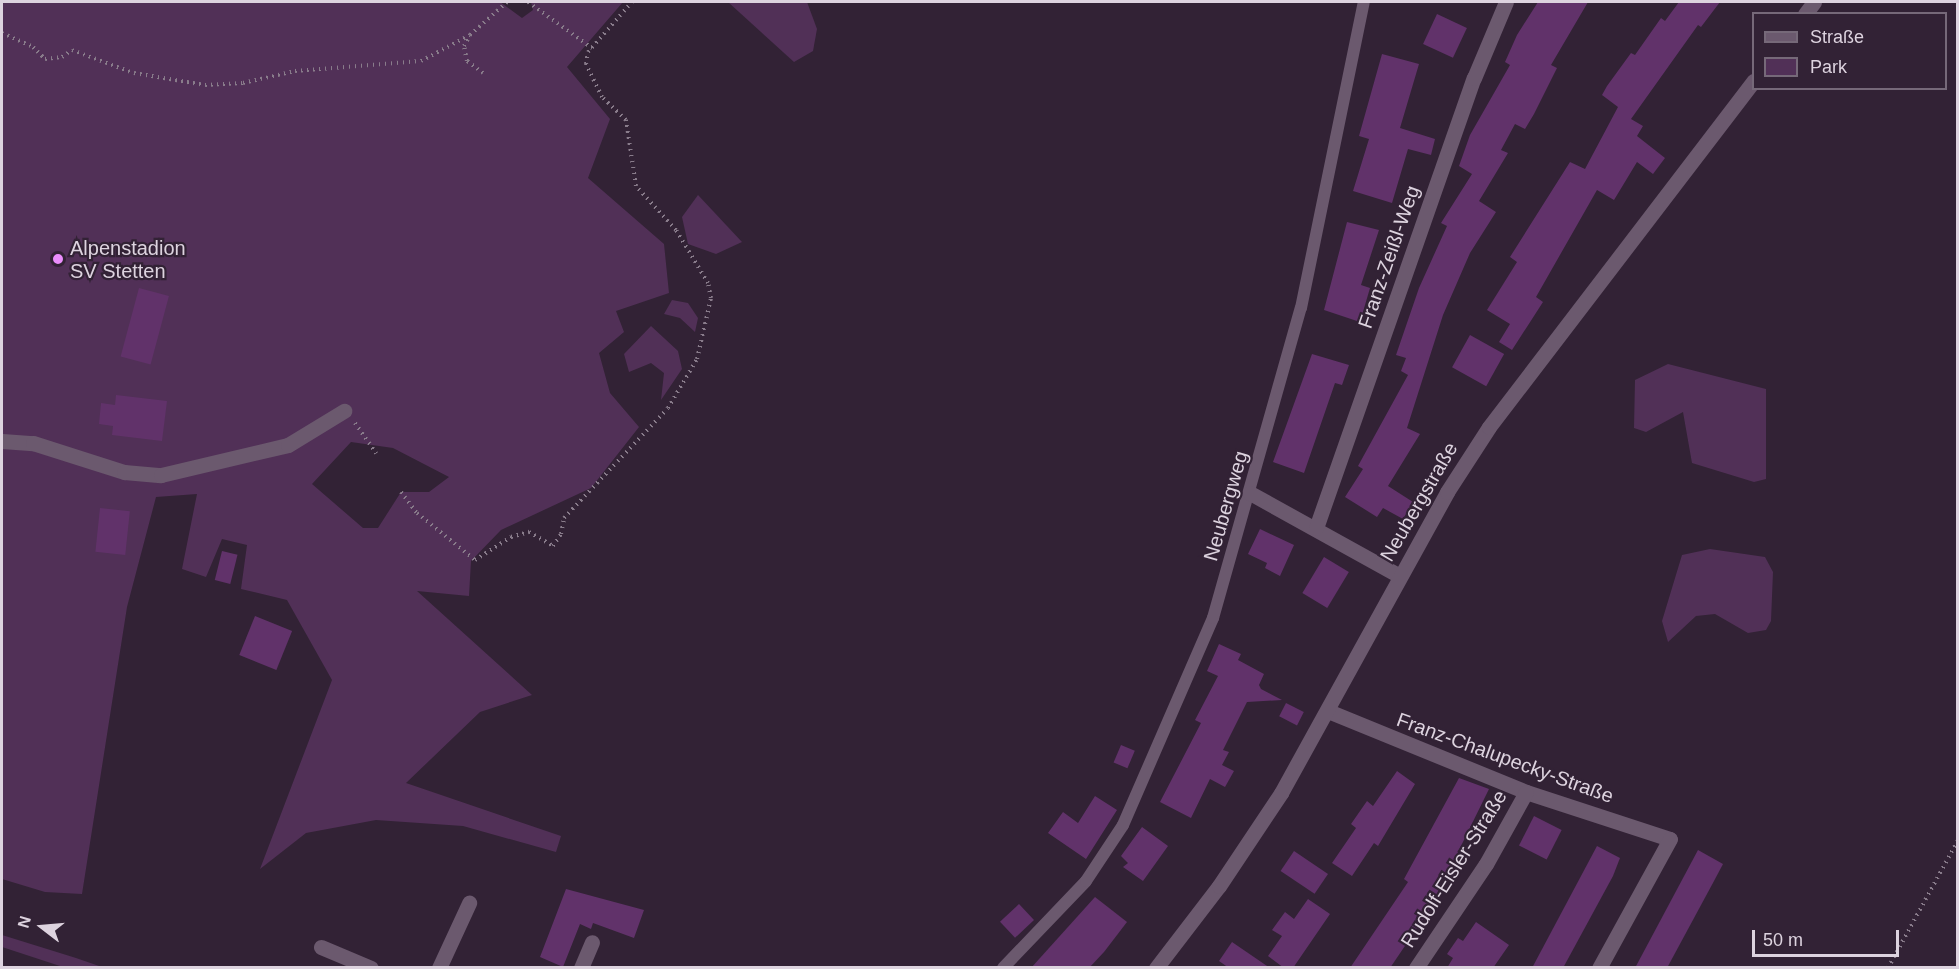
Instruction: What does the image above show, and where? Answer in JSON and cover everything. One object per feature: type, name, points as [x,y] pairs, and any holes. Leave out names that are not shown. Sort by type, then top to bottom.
[{"type":"street","name":"Franz-Zeißl-Weg","points":[[1316,528],[1462,111],[1506,2]]},
{"type":"street","name":"Neubergstraße","points":[[1156,968],[1245,848],[1328,711],[1447,492],[1517,386],[1752,84]]},
{"type":"street","points":[[7,440],[124,471],[161,476],[288,445],[344,411]]},
{"type":"street","points":[[1250,493],[1400,576]]},
{"type":"street","name":"Franz-Chalupecky-Straße","points":[[1328,711],[1526,792],[1670,839],[1599,968]]},
{"type":"street","name":"Rudolf-Eisler-Straße","points":[[1416,968],[1486,864],[1526,792]]},
{"type":"street","points":[[439,968],[469,903]]},
{"type":"street","points":[[581,968],[592,942]]},
{"type":"street","points":[[321,947],[371,968]]},
{"type":"lane","name":"Neubergweg","points":[[1003,968],[1086,881],[1129,814],[1209,627],[1250,493],[1301,308],[1364,2]]},
{"type":"path","points":[[2,33],[33,47],[45,59],[62,57],[72,50],[134,73],[205,85],[243,83],[295,71],[421,62],[470,35],[507,2]]},
{"type":"path","points":[[528,2],[592,48]]},
{"type":"path","points":[[401,492],[417,513],[475,560],[511,537],[530,532],[553,546],[561,534],[564,518],[668,408],[697,359],[711,298],[708,283],[676,230],[636,186],[626,120],[609,105],[586,64],[592,48],[632,2]]},
{"type":"path","points":[[470,35],[464,46],[467,62],[483,73]]},
{"type":"path","points":[[344,411],[365,434],[376,453]]},
{"type":"path","points":[[1888,968],[1958,840]]},
{"type":"green space","points":[[2,2],[500,2],[522,18],[533,10],[531,2],[623,2],[567,67],[610,119],[588,178],[664,244],[669,293],[616,311],[624,332],[599,353],[610,393],[639,427],[591,488],[501,530],[471,561],[469,596],[417,591],[532,695],[480,712],[406,783],[561,836],[556,852],[463,826],[376,820],[306,833],[260,869],[332,680],[287,600],[241,589],[247,545],[222,539],[206,577],[182,569],[197,494],[156,497],[127,607],[82,894],[45,892],[2,879]],"holes":[[[351,442],[393,448],[449,477],[429,492],[401,492],[378,528],[363,528],[312,484]]]},
{"type":"green space","points":[[728,2],[807,2],[817,29],[813,51],[794,62]]},
{"type":"green space","points":[[698,195],[742,242],[716,254],[688,244],[682,217]]},
{"type":"green space","points":[[672,300],[688,303],[698,318],[695,332],[680,318],[664,314]]},
{"type":"green space","points":[[651,326],[678,351],[682,369],[661,400],[664,373],[651,363],[629,372],[624,354]]},
{"type":"green space","points":[[1668,364],[1766,389],[1766,479],[1754,482],[1692,463],[1683,412],[1646,432],[1634,428],[1635,380]]},
{"type":"green space","points":[[1710,549],[1765,557],[1773,572],[1771,621],[1766,630],[1748,633],[1715,614],[1696,616],[1668,642],[1662,621],[1682,555]]},
{"type":"green space","points":[[2,935],[102,967],[63,967],[2,947]]},
{"type":"building","points":[[1538,2],[1588,2],[1551,65],[1557,68],[1534,114],[1525,129],[1515,124],[1501,150],[1508,153],[1479,201],[1496,212],[1470,253],[1443,315],[1407,428],[1420,434],[1388,486],[1413,502],[1403,519],[1383,508],[1377,517],[1345,497],[1363,469],[1358,466],[1408,375],[1401,371],[1406,358],[1396,355],[1419,288],[1447,226],[1441,223],[1472,174],[1459,166],[1470,135],[1510,65],[1505,62],[1517,35]]},
{"type":"building","points":[[1679,2],[1720,2],[1701,27],[1698,25],[1631,119],[1643,126],[1637,136],[1665,158],[1653,174],[1637,162],[1614,200],[1597,190],[1536,297],[1543,302],[1512,350],[1499,342],[1510,324],[1487,310],[1517,262],[1510,257],[1570,162],[1585,169],[1618,107],[1602,95],[1607,86],[1631,53],[1635,55],[1661,18],[1665,21]]},
{"type":"building","points":[[1437,14],[1467,28],[1453,58],[1423,44]]},
{"type":"building","points":[[1382,54],[1419,64],[1400,128],[1435,139],[1431,155],[1408,149],[1392,203],[1353,191],[1369,139],[1359,136]]},
{"type":"building","points":[[1347,222],[1379,230],[1361,285],[1370,288],[1360,322],[1324,310]]},
{"type":"building","points":[[139,288],[169,296],[151,365],[121,357]]},
{"type":"building","points":[[1470,335],[1504,354],[1486,386],[1452,367]]},
{"type":"building","points":[[1312,354],[1349,365],[1342,385],[1335,383],[1304,473],[1273,462]]},
{"type":"building","points":[[116,395],[167,401],[162,441],[112,435],[113,426],[99,424],[101,403],[115,405]]},
{"type":"building","points":[[100,508],[130,511],[125,555],[95,552]]},
{"type":"building","points":[[1260,529],[1294,545],[1280,576],[1265,568],[1267,563],[1248,554]]},
{"type":"building","points":[[222,551],[238,555],[230,584],[215,580]]},
{"type":"building","points":[[1324,557],[1349,572],[1327,608],[1302,593]]},
{"type":"building","points":[[255,616],[292,631],[276,670],[239,655]]},
{"type":"building","points":[[1219,644],[1241,654],[1238,660],[1264,674],[1259,685],[1261,689],[1282,700],[1247,702],[1223,750],[1229,752],[1222,765],[1234,771],[1225,787],[1210,779],[1191,818],[1160,802],[1201,723],[1195,720],[1218,676],[1207,671]]},
{"type":"building","points":[[1286,703],[1304,712],[1297,725],[1279,716]]},
{"type":"building","points":[[1121,745],[1135,751],[1127,768],[1114,762]]},
{"type":"building","points":[[1397,771],[1415,784],[1378,846],[1374,843],[1352,876],[1332,863],[1356,828],[1351,824],[1367,801],[1373,806]]},
{"type":"building","points":[[1459,778],[1489,789],[1430,909],[1390,968],[1350,968],[1408,882],[1404,879]]},
{"type":"building","points":[[1095,796],[1117,810],[1086,859],[1048,833],[1063,812],[1078,823]]},
{"type":"building","points":[[1534,816],[1562,830],[1547,859],[1519,845]]},
{"type":"building","points":[[1142,827],[1168,846],[1143,881],[1123,867],[1128,863],[1121,856]]},
{"type":"building","points":[[1597,846],[1620,858],[1613,876],[1563,968],[1532,968]]},
{"type":"building","points":[[1698,850],[1723,864],[1714,881],[1667,968],[1635,968]]},
{"type":"building","points":[[1294,851],[1328,874],[1315,894],[1281,871]]},
{"type":"building","points":[[566,889],[644,910],[634,938],[593,923],[591,929],[580,924],[563,967],[540,957]]},
{"type":"building","points":[[1095,897],[1127,922],[1104,952],[1089,968],[1031,968]]},
{"type":"building","points":[[1308,899],[1330,914],[1293,968],[1284,968],[1268,956],[1282,936],[1272,930],[1285,912],[1294,919]]},
{"type":"building","points":[[1019,904],[1034,920],[1015,938],[1000,922]]},
{"type":"building","points":[[1476,922],[1509,945],[1493,968],[1447,968],[1453,958],[1447,954],[1458,938],[1463,941]]},
{"type":"building","points":[[1232,942],[1270,968],[1229,968],[1219,961]]},
{"type":"place","name":"Alpenstadion SV Stetten","points":[[58,259]]}]
